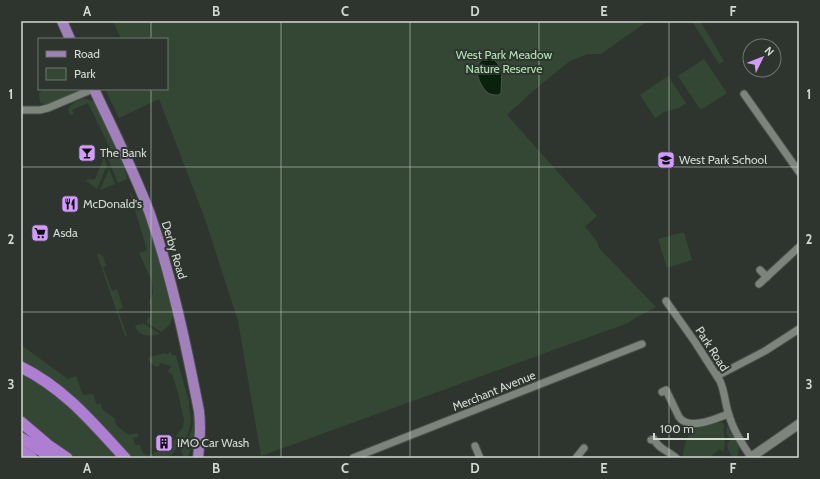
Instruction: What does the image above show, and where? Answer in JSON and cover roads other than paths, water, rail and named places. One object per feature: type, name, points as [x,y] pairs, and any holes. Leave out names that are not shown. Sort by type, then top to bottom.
[{"type":"highway","points":[[21,367],[51,384],[71,400],[125,458]]},
{"type":"highway","points":[[21,422],[39,438],[67,458]]},
{"type":"highway","points":[[21,438],[53,458]]},
{"type":"main road","points":[[62,21],[70,38]]},
{"type":"main road","name":"Derby Road","points":[[93,90],[138,184],[161,249],[170,280],[183,333],[198,407],[200,428],[198,458]]},
{"type":"main road","name":"Derby Road","points":[[190,458],[194,450],[200,428]]},
{"type":"street","points":[[21,110],[40,110],[48,108],[91,90]]},
{"type":"street","points":[[744,94],[799,172]]},
{"type":"street","points":[[759,284],[799,247]]},
{"type":"street","points":[[760,270],[767,277]]},
{"type":"street","name":"Park Road","points":[[666,301],[723,387],[728,414],[740,440],[751,458]]},
{"type":"street","points":[[717,376],[765,351],[799,329]]},
{"type":"street","name":"Merchant Avenue","points":[[353,458],[642,344]]},
{"type":"street","points":[[662,392],[666,390],[681,420],[688,427],[728,414]]},
{"type":"street","points":[[751,458],[799,424]]},
{"type":"street","points":[[651,440],[654,439],[660,447],[676,458]]},
{"type":"street","points":[[475,446],[480,458]]},
{"type":"street","points":[[576,458],[584,448]]},
{"type":"place","name":"The Bank","points":[[87,153]]},
{"type":"place","name":"West Park School","points":[[666,160]]},
{"type":"place","name":"McDonald's","points":[[70,204]]},
{"type":"place","name":"Asda","points":[[40,233]]},
{"type":"place","name":"IMO Car Wash","points":[[164,443]]},
{"type":"park label","name":"West Park Meadow Nature Reserve","points":[[504,62]]}]
